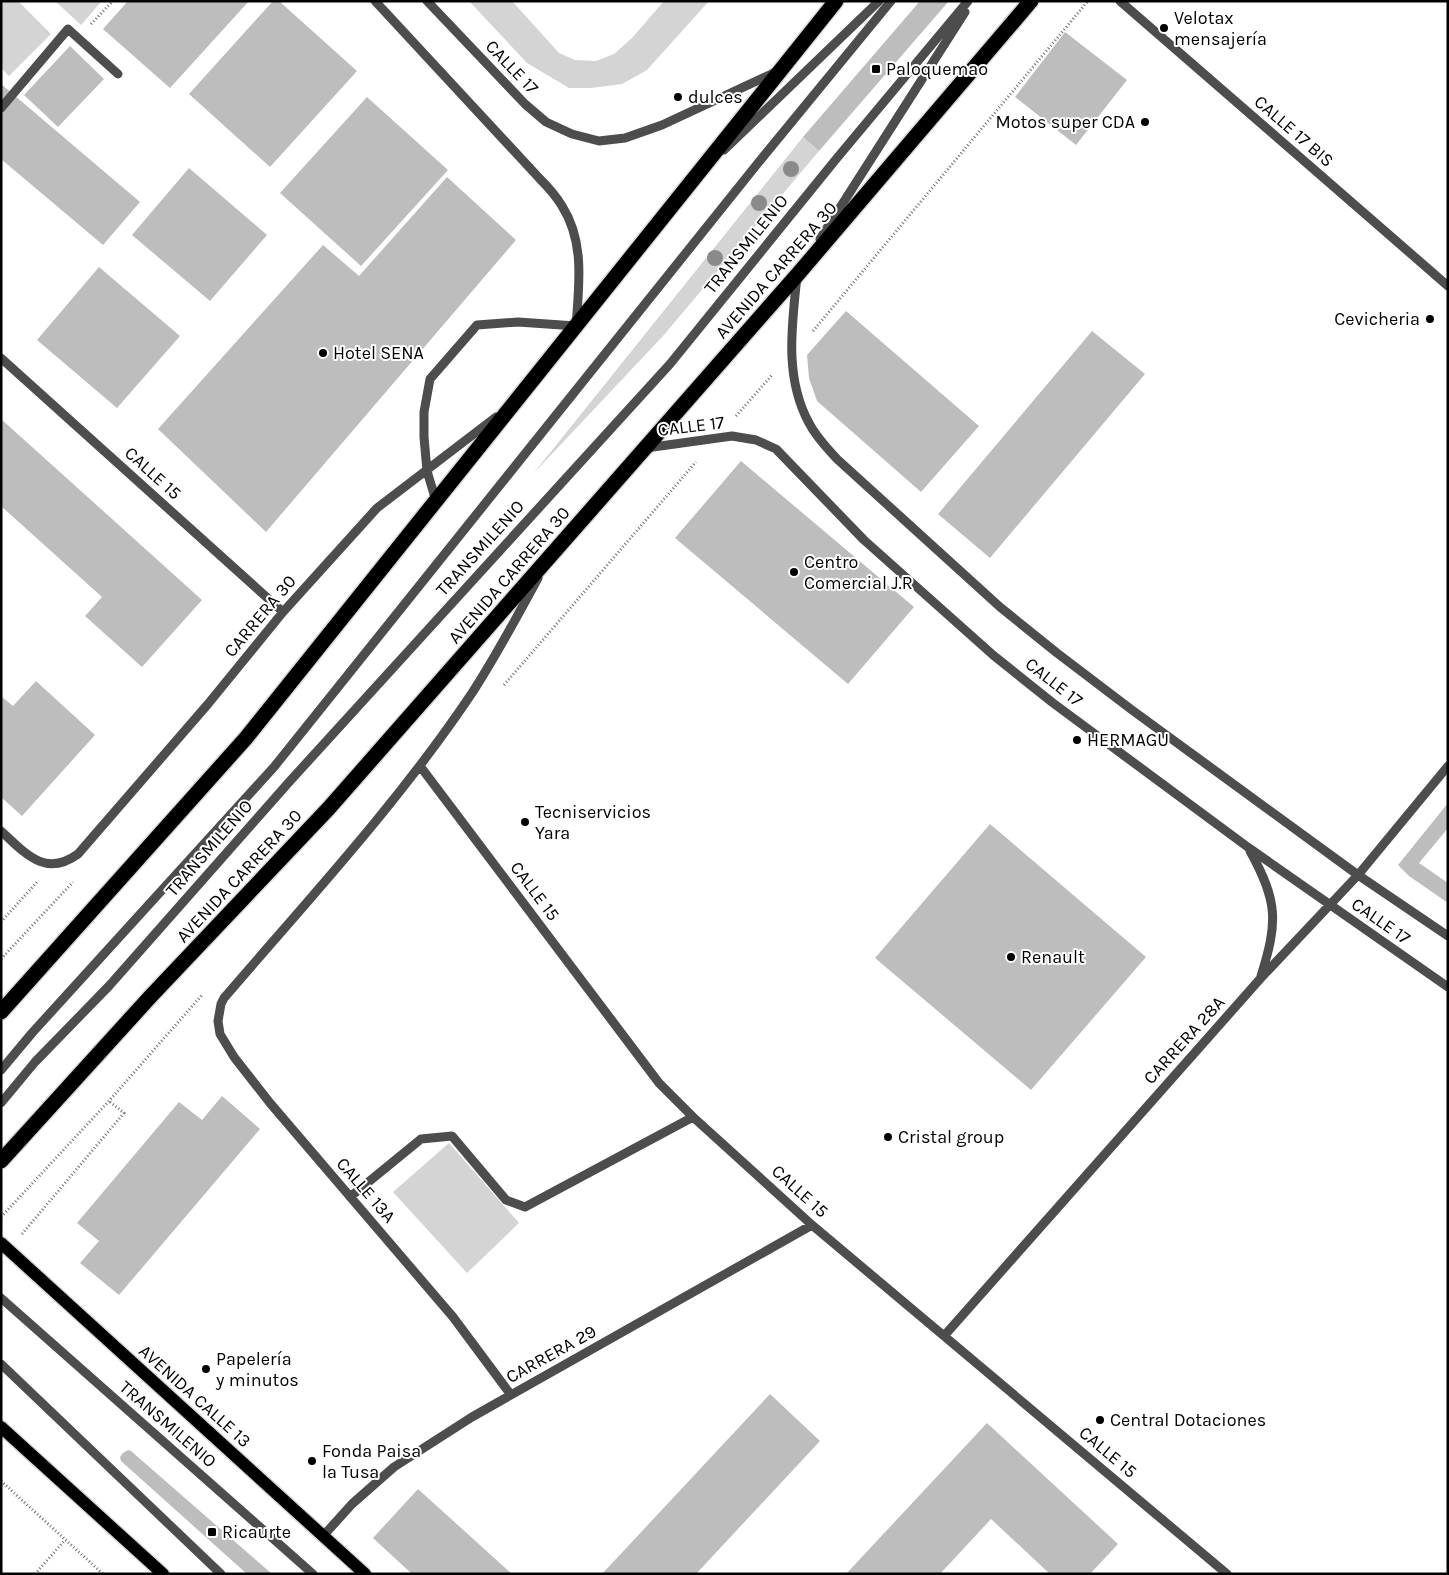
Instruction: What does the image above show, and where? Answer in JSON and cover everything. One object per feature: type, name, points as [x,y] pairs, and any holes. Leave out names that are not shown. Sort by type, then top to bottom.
[{"type":"highway","points":[[1,1012],[246,738],[836,1]]},
{"type":"highway","name":"AVENIDA CARRERA 30","points":[[1,1161],[150,997],[329,808],[798,274],[1031,1]]},
{"type":"main road","name":"AVENIDA CALLE 13","points":[[5,1247],[365,1574]]},
{"type":"main road","points":[[1,1427],[163,1574]]},
{"type":"street","points":[[375,1],[534,171],[562,205],[575,234],[578,251],[579,281],[576,326],[518,322],[477,325],[430,380],[424,412],[427,470],[436,500]]},
{"type":"street","name":"CALLE 17","points":[[427,1],[525,104],[546,122],[572,134],[599,141],[625,138],[662,125],[781,70]]},
{"type":"street","points":[[690,184],[879,1]]},
{"type":"street","name":"TRANSMILENIO","points":[[1,1070],[274,768],[745,178],[891,1]]},
{"type":"street","name":"TRANSMILENIO","points":[[798,274],[970,1]]},
{"type":"street","name":"TRANSMILENIO","points":[[1,1102],[35,1062],[110,986],[290,781],[670,364],[837,158],[970,1]]},
{"type":"street","name":"CALLE 17 BIS","points":[[1120,1],[1448,286]]},
{"type":"street","points":[[1,108],[68,29],[118,74]]},
{"type":"street","name":"CALLE 17","points":[[798,274],[791,333],[793,374],[808,423],[821,442],[844,466],[1021,624],[1132,710],[1358,875],[1448,936]]},
{"type":"street","name":"CALLE 15","points":[[1,358],[283,612]]},
{"type":"street","name":"CARRERA 30","points":[[52,865],[69,861],[78,854],[208,704],[283,612],[377,508],[512,405]]},
{"type":"street","name":"CALLE 17","points":[[646,448],[721,436],[732,436],[756,440],[776,449],[864,540],[993,655],[1061,709],[1249,848],[1448,987]]},
{"type":"street","points":[[420,766],[472,693],[501,646],[548,559]]},
{"type":"street","name":"CALLE 15","points":[[420,766],[659,1082],[693,1117],[812,1225],[1227,1574]]},
{"type":"street","name":"CALLE 13A","points":[[420,766],[372,826],[224,998],[218,1021],[220,1034],[234,1056],[270,1103],[453,1317],[511,1395]]},
{"type":"street","name":"CARRERA 28A","points":[[944,1336],[1260,979],[1358,875],[1448,766]]},
{"type":"street","points":[[1,831],[27,854],[40,862],[52,865]]},
{"type":"street","points":[[1249,848],[1270,892],[1273,915],[1270,943],[1260,979]]},
{"type":"street","points":[[350,1196],[421,1139],[452,1136],[506,1200],[524,1207],[693,1117]]},
{"type":"street","name":"CARRERA 29","points":[[324,1535],[352,1504],[394,1466],[472,1417],[812,1225]]},
{"type":"street","name":"TRANSMILENIO","points":[[1,1298],[313,1574]]},
{"type":"street","points":[[1,1364],[222,1574]]},
{"type":"path","points":[[78,38],[113,1]]},
{"type":"path","points":[[1,922],[52,865]]},
{"type":"path","points":[[1,1217],[108,1101],[205,991]]},
{"type":"path","points":[[5,1247],[124,1113],[108,1101]]},
{"type":"path","points":[[1,1481],[103,1574]]},
{"type":"path","points":[[35,1574],[65,1540]]},
{"type":"shaded area","points":[[1,1],[18,1],[51,34],[9,76],[1,68]]},
{"type":"shaded area","points":[[55,1],[102,1],[81,25]]},
{"type":"shaded area","points":[[469,1],[512,1],[559,53],[575,60],[596,61],[614,54],[632,38],[664,1],[709,1],[647,70],[622,84],[591,88],[569,88],[527,63]]},
{"type":"shaded area","points":[[803,137],[819,151],[663,336],[533,474]]},
{"type":"shaded area","points":[[449,1143],[519,1223],[467,1273],[393,1192]]},
{"type":"building","points":[[128,1],[249,1],[170,88],[103,29]]},
{"type":"building","points":[[273,1],[279,1],[357,71],[270,167],[189,94]]},
{"type":"building","name":"Paloquemao","points":[[920,1],[949,1],[819,151],[803,137]]},
{"type":"building","points":[[1065,32],[1127,80],[1076,145],[1015,97]]},
{"type":"building","points":[[70,46],[104,79],[58,127],[24,95]]},
{"type":"building","points":[[1,84],[140,202],[103,245],[1,159]]},
{"type":"building","points":[[367,97],[448,170],[361,266],[280,193]]},
{"type":"building","points":[[189,168],[267,235],[210,301],[132,235]]},
{"type":"building","name":"Hotel SENA","points":[[447,177],[516,240],[266,532],[158,429],[323,245],[359,276]]},
{"type":"building","points":[[99,267],[180,336],[117,408],[37,340]]},
{"type":"building","points":[[846,311],[979,426],[921,492],[817,401],[809,378],[807,355]]},
{"type":"building","points":[[1092,331],[1145,374],[990,558],[938,514]]},
{"type":"building","points":[[1,419],[202,600],[142,667],[85,616],[102,597],[1,506]]},
{"type":"building","name":"Centro Comercial J.R","points":[[741,461],[914,607],[848,684],[675,538]]},
{"type":"building","points":[[36,681],[95,735],[22,816],[1,797],[1,696],[13,706]]},
{"type":"building","points":[[1448,803],[1448,828],[1419,863],[1448,883],[1448,903],[1409,876],[1398,865]]},
{"type":"building","name":"Renault","points":[[990,824],[1146,957],[1031,1090],[875,958]]},
{"type":"building","points":[[222,1096],[260,1129],[119,1295],[80,1263],[99,1241],[77,1223],[179,1102],[202,1120]]},
{"type":"building","points":[[770,1394],[820,1441],[696,1574],[602,1574]]},
{"type":"building","points":[[987,1423],[1118,1544],[1090,1574],[1050,1574],[991,1519],[940,1574],[846,1574]]},
{"type":"building","points":[[128,1450],[272,1574],[247,1574],[121,1461],[120,1457]]},
{"type":"building","points":[[418,1489],[512,1574],[412,1574],[373,1538]]},
{"type":"place","name":"Velotax mensajería","points":[[1164,28]]},
{"type":"place","name":"Paloquemao","points":[[876,69]]},
{"type":"place","name":"dulces","points":[[678,97]]},
{"type":"place","name":"Motos super CDA","points":[[1145,122]]},
{"type":"place","name":"Cevicheria","points":[[1430,319]]},
{"type":"place","name":"Hotel SENA","points":[[323,353]]},
{"type":"place","name":"Centro Comercial J.R","points":[[794,572]]},
{"type":"place","name":"HERMAGU","points":[[1077,740]]},
{"type":"place","name":"Tecniservicios Yara","points":[[525,822]]},
{"type":"place","name":"Renault","points":[[1011,957]]},
{"type":"place","name":"Cristal group","points":[[888,1137]]},
{"type":"place","name":"Papelería y minutos","points":[[206,1369]]},
{"type":"place","name":"Central Dotaciones","points":[[1100,1420]]},
{"type":"place","name":"Fonda Paisa la Tusa","points":[[312,1461]]},
{"type":"place","name":"Ricaurte","points":[[212,1532]]}]
